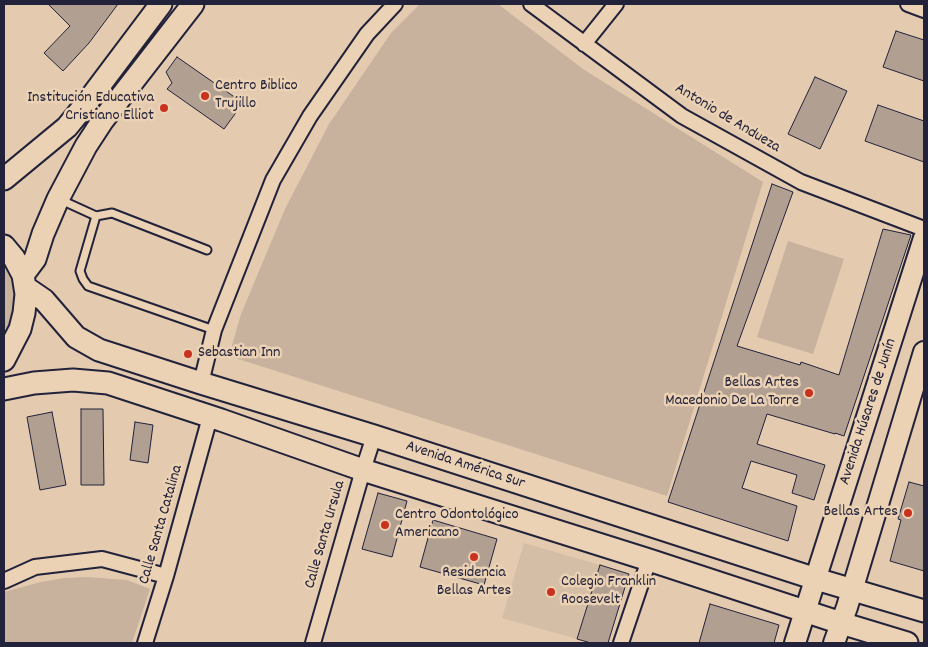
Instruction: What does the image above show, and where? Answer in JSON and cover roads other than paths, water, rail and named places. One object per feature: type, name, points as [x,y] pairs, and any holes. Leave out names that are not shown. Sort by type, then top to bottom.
[{"type":"main road","points":[[4,179],[67,127],[161,4]]},
{"type":"main road","points":[[24,281],[35,259],[58,199],[86,146],[103,120],[192,4]]},
{"type":"main road","points":[[4,246],[14,258],[24,281],[26,294],[20,329],[4,360]]},
{"type":"main road","name":"Avenida América Sur","points":[[24,281],[44,300],[76,337],[99,350],[924,612]]},
{"type":"main road","name":"Avenida América Sur","points":[[4,389],[34,383],[72,380],[108,383],[364,470],[649,560],[805,612],[838,633],[907,643]]},
{"type":"street","points":[[201,383],[214,330],[273,180],[310,116],[367,34],[395,4]]},
{"type":"street","name":"Antonio de Andueza","points":[[531,4],[682,116],[801,182],[924,228]]},
{"type":"street","points":[[584,44],[616,4]]},
{"type":"street","points":[[908,4],[924,10]]},
{"type":"street","points":[[85,105],[103,120]]},
{"type":"street","name":"Avenida Húsares de Junín","points":[[795,643],[924,238]]},
{"type":"street","name":"Avenida Húsares de Junín","points":[[838,633],[924,352]]},
{"type":"street","name":"Calle Santa Catalina","points":[[145,643],[166,576],[210,417]]},
{"type":"street","name":"Calle Santa Ursula","points":[[313,643],[374,436]]},
{"type":"street","points":[[4,581],[35,567],[102,559],[166,576]]},
{"type":"street","points":[[621,643],[649,560]]},
{"type":"lane","points":[[58,199],[96,216],[112,213],[207,250]]},
{"type":"lane","points":[[96,216],[80,271],[88,286],[214,330]]},
{"type":"place","name":"Centro Biblico Trujillo","points":[[205,96]]},
{"type":"place","name":"Institución Educativa Cristiano Elliot","points":[[164,108]]},
{"type":"place","name":"Sebastian Inn","points":[[188,354]]},
{"type":"place","name":"Bellas Artes Macedonio De La Torre","points":[[809,393]]},
{"type":"place","name":"Bellas Artes","points":[[908,513]]},
{"type":"place","name":"Centro Odontológico Americano","points":[[385,525]]},
{"type":"place","name":"Residencia Bellas Artes","points":[[474,557]]},
{"type":"place","name":"Colegio Franklin Roosevelt","points":[[551,592]]}]
